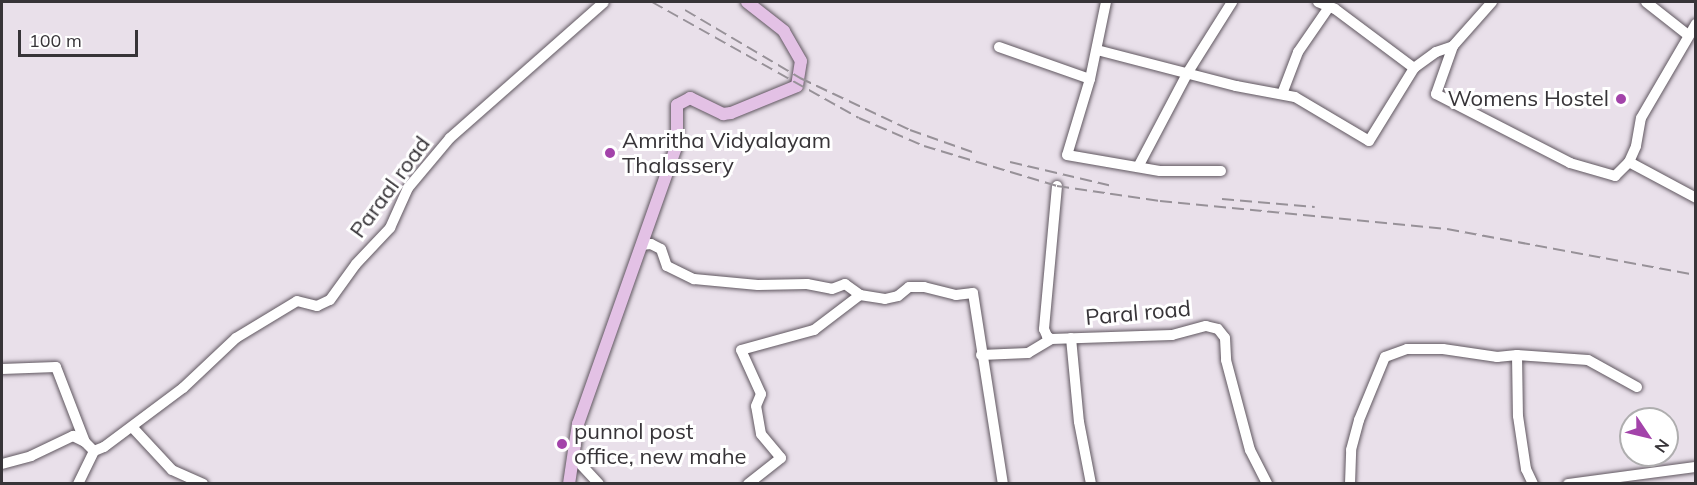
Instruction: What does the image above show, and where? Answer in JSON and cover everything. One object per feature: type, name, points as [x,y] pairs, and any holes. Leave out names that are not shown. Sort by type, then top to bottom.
[{"type":"main road","points":[[568,483],[578,424],[677,144],[677,105],[690,98],[723,114],[731,113],[798,86],[801,61],[784,31],[747,2]]},
{"type":"street","name":"Paraal road","points":[[94,451],[134,428],[236,338],[297,301],[317,306],[330,300],[356,264],[390,228],[408,188],[450,138],[604,2]]},
{"type":"street","points":[[1106,2],[1090,79],[1067,155],[1160,171],[1221,171]]},
{"type":"street","points":[[1138,167],[1188,72],[1232,2]]},
{"type":"street","points":[[1318,2],[1329,7],[1414,68]]},
{"type":"street","points":[[1492,2],[1453,46],[1436,94],[1570,163],[1616,176],[1629,162],[1636,146],[1641,118],[1695,24]]},
{"type":"street","points":[[1646,2],[1688,35]]},
{"type":"street","points":[[1282,94],[1298,52],[1329,7]]},
{"type":"street","points":[[1097,50],[1282,94],[1311,104],[1369,141],[1414,68],[1436,52],[1453,46]]},
{"type":"street","points":[[999,47],[1090,79]]},
{"type":"street","points":[[1629,162],[1695,198]]},
{"type":"street","points":[[981,355],[1028,352],[1052,339],[1044,329],[1057,186]]},
{"type":"street","points":[[640,245],[651,243],[661,249],[667,266],[694,279],[758,285],[807,284],[832,289],[845,284],[860,295],[885,298],[898,296],[909,287],[956,295],[973,293],[1003,483]]},
{"type":"street","points":[[748,483],[781,458],[761,434],[756,406],[761,394],[741,350],[814,330],[860,295]]},
{"type":"street","name":"Paral road","points":[[1052,339],[1172,335],[1206,326],[1223,332],[1233,389],[1250,450],[1267,483]]},
{"type":"street","points":[[1071,338],[1079,422],[1091,483]]},
{"type":"street","points":[[1350,483],[1352,450],[1359,420],[1385,357],[1407,349],[1443,349],[1497,357],[1518,355],[1588,360],[1637,387]]},
{"type":"street","points":[[1518,355],[1518,416],[1526,469],[1533,483]]},
{"type":"street","points":[[2,369],[56,367],[85,442]]},
{"type":"street","points":[[134,428],[172,470],[203,483]]},
{"type":"street","points":[[2,464],[31,456],[73,436],[85,442],[94,451],[78,483]]},
{"type":"street","points":[[573,456],[599,483]]},
{"type":"street","points":[[1568,483],[1695,468]]},
{"type":"railway","points":[[652,2],[859,118],[924,146],[1057,186],[1160,201],[1447,229],[1696,275]]},
{"type":"railway","points":[[685,10],[800,78],[910,130],[972,152]]},
{"type":"railway","points":[[1010,162],[1112,186]]},
{"type":"railway","points":[[1222,199],[1315,207]]},
{"type":"place","name":"Womens Hostel","points":[[1621,99]]},
{"type":"place","name":"Amritha Vidyalayam Thalassery","points":[[610,153]]},
{"type":"place","name":"punnol post office, new mahe","points":[[562,444]]}]
